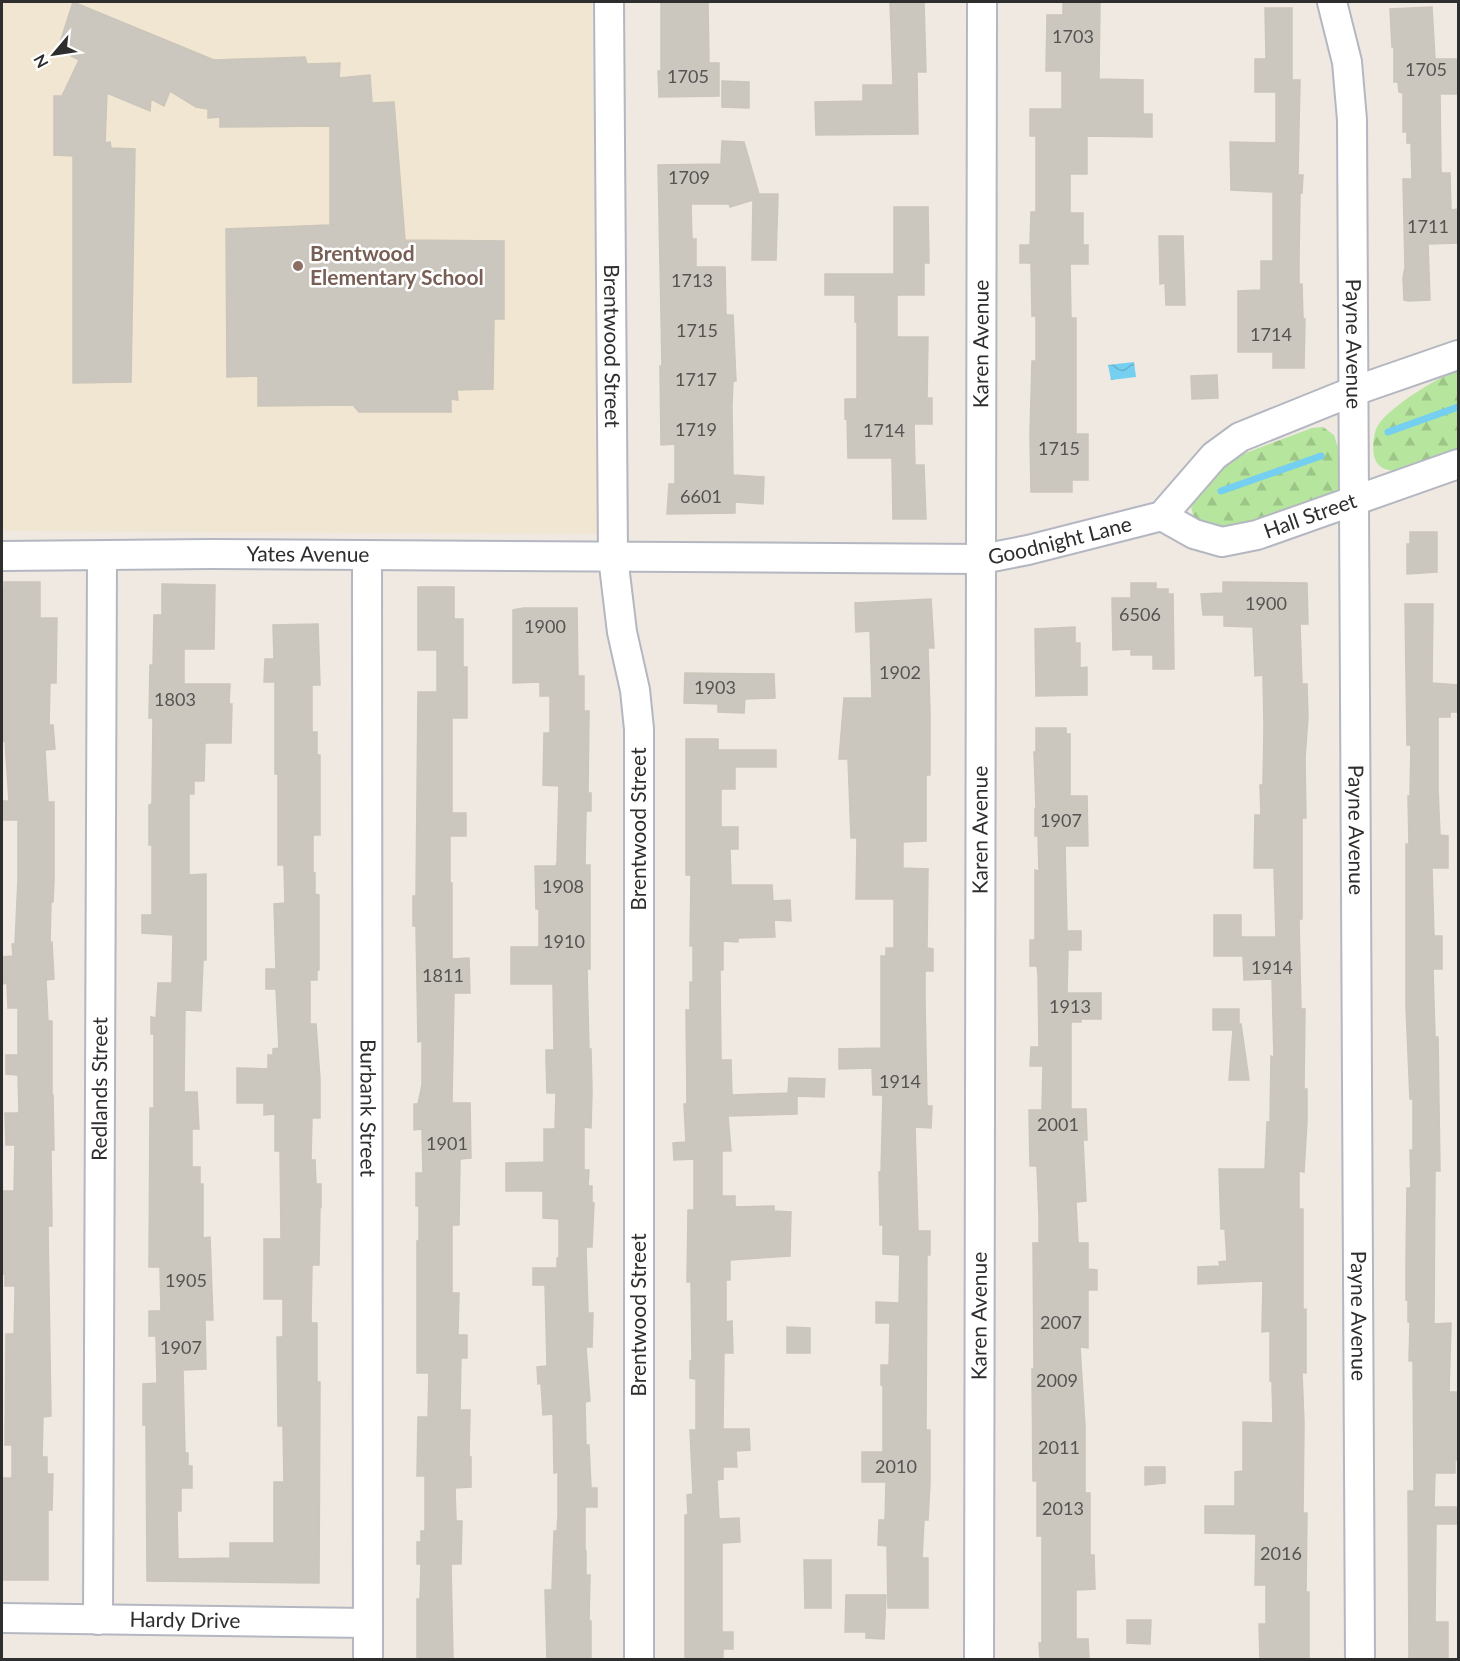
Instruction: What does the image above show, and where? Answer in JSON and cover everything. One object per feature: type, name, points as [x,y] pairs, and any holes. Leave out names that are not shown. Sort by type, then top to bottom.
[{"type":"street","name":"Brentwood Street","points":[[609,2],[614,557],[622,632],[635,690],[639,729],[639,1659]]},
{"type":"street","name":"Karen Avenue","points":[[979,1659],[982,2]]},
{"type":"street","name":"Payne Avenue","points":[[1332,2],[1342,37],[1350,90],[1354,392],[1360,1659]]},
{"type":"street","name":"Goodnight Lane","points":[[614,557],[982,559],[1028,550],[1162,516],[1214,456],[1240,437],[1354,392],[1458,355]]},
{"type":"street","name":"Hall Street","points":[[1162,516],[1194,534],[1222,542],[1257,535],[1458,464]]},
{"type":"street","name":"Yates Avenue","points":[[2,556],[211,554],[614,557]]},
{"type":"street","name":"Redlands Street","points":[[98,1620],[102,556]]},
{"type":"street","name":"Burbank Street","points":[[367,556],[368,1659]]},
{"type":"street","name":"Hardy Drive","points":[[2,1618],[368,1623]]},
{"type":"shaded area","name":"Brentwood Elementary School","points":[[2,2],[592,2],[598,534],[2,531]]},
{"type":"green space","points":[[1458,370],[1458,450],[1404,470],[1391,471],[1381,467],[1375,459],[1374,451],[1374,436],[1379,424],[1394,409],[1416,393]]},
{"type":"green space","points":[[1323,427],[1334,435],[1340,454],[1339,496],[1227,529],[1194,519],[1191,507],[1201,489],[1235,457],[1312,428]]},
{"type":"water","points":[[1134,362],[1136,377],[1111,380],[1108,365]]},
{"type":"building","points":[[73,2],[214,60],[305,57],[307,64],[340,63],[339,78],[370,75],[372,103],[394,102],[405,240],[504,241],[504,319],[494,319],[493,389],[457,390],[458,400],[451,399],[451,412],[359,412],[353,405],[258,406],[258,376],[227,377],[226,229],[330,225],[330,126],[220,127],[220,117],[208,118],[208,109],[196,107],[170,91],[164,106],[151,99],[150,111],[107,93],[105,143],[110,142],[111,148],[135,149],[131,382],[73,383],[73,156],[54,155],[54,96],[62,96],[79,60],[58,49]]},
{"type":"building","points":[[661,2],[708,2],[709,63],[719,63],[719,96],[659,97]]},
{"type":"building","points":[[890,2],[924,2],[926,72],[917,72],[918,134],[816,135],[815,102],[863,101],[863,85],[893,85]]},
{"type":"building","points":[[1063,2],[1100,2],[1099,79],[1143,80],[1143,114],[1152,114],[1152,137],[1087,136],[1087,174],[1070,174],[1070,213],[1083,213],[1083,245],[1088,245],[1088,264],[1070,264],[1071,318],[1076,318],[1076,434],[1088,434],[1088,480],[1072,480],[1072,492],[1031,492],[1032,361],[1036,361],[1036,316],[1032,316],[1031,263],[1020,263],[1020,245],[1030,245],[1031,212],[1036,212],[1036,136],[1030,136],[1030,109],[1062,109],[1062,71],[1046,71],[1047,15],[1063,15]]},
{"type":"building","points":[[1432,7],[1435,59],[1458,59],[1458,94],[1440,94],[1441,173],[1450,173],[1451,210],[1458,209],[1458,243],[1428,244],[1430,300],[1408,301],[1404,300],[1403,278],[1405,267],[1403,179],[1412,179],[1411,143],[1407,143],[1407,132],[1403,132],[1403,93],[1399,92],[1398,82],[1394,82],[1394,47],[1392,47],[1390,9]]},
{"type":"building","points":[[1265,8],[1292,8],[1292,80],[1300,80],[1298,175],[1303,175],[1302,193],[1300,193],[1299,284],[1302,284],[1303,319],[1305,319],[1304,368],[1273,368],[1273,352],[1238,352],[1238,291],[1261,290],[1261,261],[1273,261],[1273,192],[1231,190],[1230,142],[1276,143],[1276,92],[1255,92],[1255,59],[1266,59]]},
{"type":"building","points":[[722,81],[749,82],[749,108],[722,107]]},
{"type":"building","points":[[722,141],[744,142],[759,194],[778,194],[776,260],[752,260],[753,200],[730,207],[729,204],[691,204],[692,239],[696,239],[696,267],[725,267],[726,315],[733,315],[736,381],[733,381],[732,406],[733,475],[764,477],[763,504],[735,502],[735,513],[667,514],[669,484],[675,484],[675,444],[661,445],[660,366],[662,366],[658,165],[721,164]]},
{"type":"building","points":[[894,207],[928,207],[929,263],[924,263],[924,295],[897,295],[897,337],[928,337],[927,398],[932,398],[932,424],[914,424],[915,465],[924,465],[926,519],[893,519],[892,458],[848,458],[845,399],[857,399],[855,295],[825,295],[825,274],[894,274]]},
{"type":"building","points":[[1159,236],[1183,236],[1185,305],[1166,305],[1165,283],[1160,284]]},
{"type":"building","points":[[1217,375],[1218,398],[1192,399],[1191,376]]},
{"type":"building","points":[[1410,532],[1437,532],[1437,572],[1407,574],[1407,544],[1410,544]]},
{"type":"building","points":[[4,582],[40,582],[40,618],[57,618],[56,683],[50,683],[49,725],[53,725],[55,749],[45,750],[48,802],[54,802],[54,880],[50,943],[52,942],[54,979],[46,980],[48,1021],[52,1021],[54,1150],[51,1150],[52,1226],[48,1226],[51,1416],[43,1417],[42,1457],[47,1457],[47,1474],[53,1474],[52,1510],[48,1510],[48,1580],[2,1580],[2,1478],[12,1478],[12,1445],[5,1445],[6,1334],[14,1334],[15,1286],[5,1286],[5,1274],[2,1274],[2,1191],[14,1191],[15,1145],[6,1145],[5,1113],[19,1113],[18,1075],[6,1074],[6,1055],[18,1055],[18,1008],[8,1008],[7,983],[2,984],[2,957],[13,956],[12,944],[15,944],[18,879],[18,820],[2,820],[2,801],[9,801],[5,741],[2,741],[2,588],[4,588]]},
{"type":"building","points":[[1223,582],[1307,583],[1308,624],[1300,624],[1302,684],[1307,684],[1308,717],[1305,758],[1306,818],[1302,818],[1302,919],[1299,919],[1301,1009],[1305,1009],[1304,1089],[1307,1089],[1307,1121],[1304,1172],[1299,1171],[1299,1209],[1303,1209],[1303,1310],[1306,1309],[1306,1373],[1302,1372],[1303,1513],[1307,1513],[1306,1592],[1309,1592],[1309,1659],[1260,1659],[1259,1624],[1266,1624],[1266,1585],[1255,1585],[1256,1534],[1205,1533],[1205,1506],[1235,1506],[1235,1472],[1243,1471],[1243,1422],[1273,1423],[1270,1331],[1262,1332],[1263,1281],[1198,1284],[1198,1267],[1220,1266],[1219,1262],[1227,1261],[1225,1229],[1221,1229],[1219,1169],[1265,1169],[1267,1122],[1270,1122],[1271,1056],[1274,1057],[1272,979],[1244,980],[1243,956],[1214,956],[1214,915],[1241,915],[1241,937],[1276,937],[1274,868],[1254,868],[1255,815],[1261,815],[1260,785],[1263,785],[1263,675],[1255,676],[1253,627],[1224,626],[1224,615],[1203,615],[1201,594],[1223,593]]},
{"type":"building","points":[[1131,583],[1156,583],[1156,589],[1168,589],[1168,594],[1173,594],[1174,669],[1153,669],[1153,655],[1131,655],[1131,649],[1113,650],[1112,598],[1131,598]]},
{"type":"building","points":[[162,584],[215,585],[214,649],[184,649],[184,684],[230,684],[229,704],[232,704],[231,743],[205,743],[204,781],[194,781],[194,794],[189,794],[189,875],[206,874],[206,960],[203,960],[201,1011],[185,1010],[184,1092],[197,1092],[199,1129],[192,1129],[192,1167],[200,1167],[200,1184],[203,1184],[203,1238],[210,1237],[213,1320],[205,1320],[206,1369],[183,1370],[185,1453],[188,1453],[188,1466],[192,1466],[192,1488],[181,1488],[181,1511],[177,1511],[178,1559],[230,1558],[230,1543],[274,1543],[274,1482],[284,1482],[283,1426],[278,1426],[277,1337],[283,1337],[283,1299],[264,1299],[264,1239],[281,1239],[280,1151],[275,1151],[275,1114],[264,1115],[264,1103],[237,1103],[237,1068],[268,1069],[268,1055],[273,1055],[273,1049],[279,1048],[276,989],[266,989],[266,969],[276,969],[274,904],[285,903],[284,865],[278,865],[275,682],[264,682],[265,659],[274,659],[273,625],[318,624],[320,685],[312,685],[312,732],[317,732],[317,755],[320,755],[320,835],[313,835],[315,894],[319,895],[319,970],[317,970],[317,980],[310,980],[310,1024],[316,1024],[320,1079],[320,1118],[312,1118],[311,1160],[315,1160],[316,1184],[321,1184],[319,1265],[312,1265],[311,1323],[317,1323],[317,1382],[320,1382],[319,1583],[147,1581],[146,1425],[143,1425],[143,1384],[157,1383],[156,1336],[149,1336],[149,1311],[161,1311],[160,1267],[149,1267],[150,1108],[154,1108],[154,1034],[151,1034],[151,1017],[156,1018],[158,983],[172,983],[173,935],[142,933],[142,915],[152,915],[152,845],[149,845],[149,805],[152,804],[153,718],[149,718],[150,665],[153,665],[154,615],[162,615]]},
{"type":"building","points":[[418,587],[454,587],[454,619],[463,619],[463,667],[467,667],[467,718],[452,718],[452,813],[466,813],[466,836],[450,836],[450,883],[452,883],[452,959],[469,958],[470,993],[454,993],[452,1103],[470,1103],[471,1158],[460,1159],[459,1225],[452,1225],[452,1293],[459,1293],[458,1335],[467,1335],[467,1358],[461,1358],[460,1410],[470,1410],[471,1487],[455,1488],[456,1521],[462,1521],[461,1564],[451,1564],[453,1659],[417,1659],[417,1599],[420,1599],[421,1564],[417,1564],[417,1542],[421,1542],[421,1531],[425,1531],[425,1476],[417,1476],[418,1417],[428,1417],[429,1373],[417,1373],[419,1206],[416,1206],[416,1173],[423,1173],[422,1129],[414,1130],[414,1104],[418,1104],[422,1085],[422,1041],[418,1042],[416,926],[413,926],[413,896],[416,896],[418,692],[437,692],[437,650],[418,650]]},
{"type":"building","points":[[931,599],[934,648],[928,648],[930,775],[926,775],[926,841],[903,842],[903,868],[928,869],[927,948],[933,949],[933,971],[925,971],[927,1106],[932,1106],[931,1128],[915,1127],[918,1231],[930,1231],[930,1255],[927,1255],[926,1430],[930,1430],[930,1483],[928,1520],[924,1520],[922,1558],[928,1558],[928,1608],[888,1608],[887,1546],[878,1545],[879,1520],[885,1520],[886,1482],[862,1482],[862,1452],[883,1452],[881,1365],[889,1365],[890,1323],[876,1323],[876,1302],[899,1303],[900,1255],[883,1254],[879,1172],[881,1172],[883,1095],[873,1095],[872,1068],[839,1069],[839,1049],[881,1048],[881,956],[886,956],[886,948],[894,948],[894,899],[856,899],[857,838],[851,838],[848,759],[839,759],[844,698],[872,698],[870,631],[856,632],[855,603]]},
{"type":"building","points":[[1405,604],[1433,604],[1432,683],[1458,685],[1458,712],[1450,712],[1450,717],[1438,717],[1440,835],[1448,836],[1448,868],[1432,868],[1434,936],[1442,936],[1442,969],[1433,969],[1435,1037],[1438,1037],[1440,1171],[1435,1171],[1434,1324],[1451,1323],[1449,1392],[1458,1392],[1458,1460],[1455,1460],[1455,1473],[1435,1473],[1434,1507],[1458,1507],[1458,1524],[1436,1524],[1435,1622],[1448,1622],[1448,1659],[1409,1659],[1408,1491],[1414,1491],[1413,1361],[1409,1361],[1410,1322],[1408,1322],[1408,1300],[1406,1300],[1406,1261],[1407,1188],[1411,1188],[1410,1150],[1413,1150],[1413,1099],[1410,1099],[1406,1007],[1406,844],[1409,844],[1408,796],[1410,796],[1411,745],[1407,745]]},
{"type":"building","points":[[577,608],[578,676],[584,676],[584,711],[589,711],[588,793],[591,793],[591,811],[586,811],[585,865],[590,865],[590,969],[587,969],[592,1091],[591,1128],[584,1127],[584,1170],[589,1170],[588,1186],[592,1186],[592,1203],[594,1203],[592,1247],[586,1247],[588,1313],[593,1313],[592,1347],[586,1347],[590,1401],[585,1402],[586,1445],[589,1445],[591,1488],[597,1488],[597,1507],[585,1507],[586,1575],[590,1575],[591,1659],[547,1659],[545,1590],[552,1590],[554,1531],[557,1531],[558,1516],[558,1472],[554,1473],[553,1414],[543,1415],[541,1383],[538,1384],[537,1367],[547,1366],[545,1285],[533,1285],[533,1268],[557,1268],[559,1219],[543,1218],[543,1191],[506,1191],[506,1163],[544,1162],[544,1129],[555,1129],[556,1093],[547,1093],[546,1059],[546,1050],[554,1050],[553,984],[511,984],[511,947],[539,947],[539,909],[536,909],[535,866],[556,866],[557,862],[559,786],[543,785],[544,733],[550,733],[550,696],[540,696],[540,682],[513,683],[513,610]]},
{"type":"building","points":[[1075,627],[1075,643],[1080,643],[1080,668],[1087,667],[1087,695],[1036,696],[1035,629]]},
{"type":"building","points":[[685,673],[774,674],[775,698],[745,699],[744,713],[718,712],[718,704],[684,703]]},
{"type":"building","points":[[1036,728],[1066,728],[1066,734],[1070,734],[1070,796],[1087,796],[1088,846],[1065,846],[1067,931],[1081,931],[1081,950],[1068,950],[1067,993],[1101,993],[1101,1019],[1081,1019],[1081,1022],[1071,1022],[1071,1109],[1086,1109],[1087,1140],[1083,1140],[1086,1201],[1076,1202],[1078,1243],[1088,1243],[1088,1269],[1097,1270],[1097,1290],[1088,1290],[1088,1348],[1080,1347],[1085,1426],[1085,1493],[1090,1493],[1090,1555],[1094,1555],[1095,1589],[1076,1590],[1076,1639],[1088,1639],[1089,1659],[1040,1659],[1039,1643],[1042,1643],[1042,1536],[1037,1536],[1037,1481],[1033,1481],[1032,1369],[1034,1369],[1033,1243],[1039,1243],[1039,1217],[1037,1166],[1030,1166],[1029,1110],[1042,1110],[1043,1066],[1030,1066],[1031,1047],[1039,1047],[1038,974],[1037,966],[1030,966],[1030,940],[1035,940],[1035,870],[1039,871],[1038,836],[1035,836]]},
{"type":"building","points":[[686,739],[718,739],[718,750],[776,750],[776,767],[735,767],[735,789],[721,789],[721,827],[738,827],[738,849],[730,849],[731,885],[772,885],[773,901],[790,900],[791,921],[774,920],[775,937],[738,938],[738,942],[723,941],[723,970],[720,970],[721,1060],[731,1060],[732,1095],[788,1093],[789,1078],[825,1079],[824,1097],[797,1096],[797,1114],[728,1116],[731,1151],[722,1151],[722,1196],[735,1196],[735,1207],[774,1206],[774,1211],[791,1212],[790,1256],[730,1260],[730,1280],[726,1280],[726,1322],[732,1321],[733,1353],[724,1353],[723,1429],[749,1429],[750,1450],[736,1451],[737,1467],[723,1467],[723,1479],[717,1480],[719,1519],[739,1518],[740,1542],[722,1543],[722,1632],[733,1632],[733,1649],[723,1649],[723,1659],[685,1659],[685,1515],[688,1515],[687,1495],[693,1494],[690,1430],[696,1430],[696,1379],[690,1378],[690,1361],[692,1361],[691,1282],[687,1282],[688,1210],[694,1210],[694,1159],[674,1160],[673,1143],[686,1142],[684,1104],[687,1104],[686,1010],[690,1010],[690,982],[693,982],[693,946],[690,946],[691,875],[686,875]]},
{"type":"building","points":[[1213,1009],[1239,1009],[1239,1024],[1241,1024],[1249,1080],[1229,1080],[1233,1030],[1213,1030]]},
{"type":"building","points":[[787,1327],[810,1328],[810,1353],[787,1353]]},
{"type":"building","points":[[1145,1467],[1165,1467],[1165,1483],[1145,1485]]},
{"type":"building","points":[[804,1560],[831,1560],[831,1608],[805,1608]]},
{"type":"building","points":[[846,1595],[886,1595],[884,1639],[866,1638],[866,1632],[845,1632]]},
{"type":"building","points":[[1127,1620],[1151,1620],[1150,1644],[1127,1643]]},
{"type":"waterway","points":[[1388,432],[1458,407]]},
{"type":"waterway","points":[[1221,491],[1321,456]]},
{"type":"place","name":"Brentwood Elementary School","points":[[298,266]]}]
